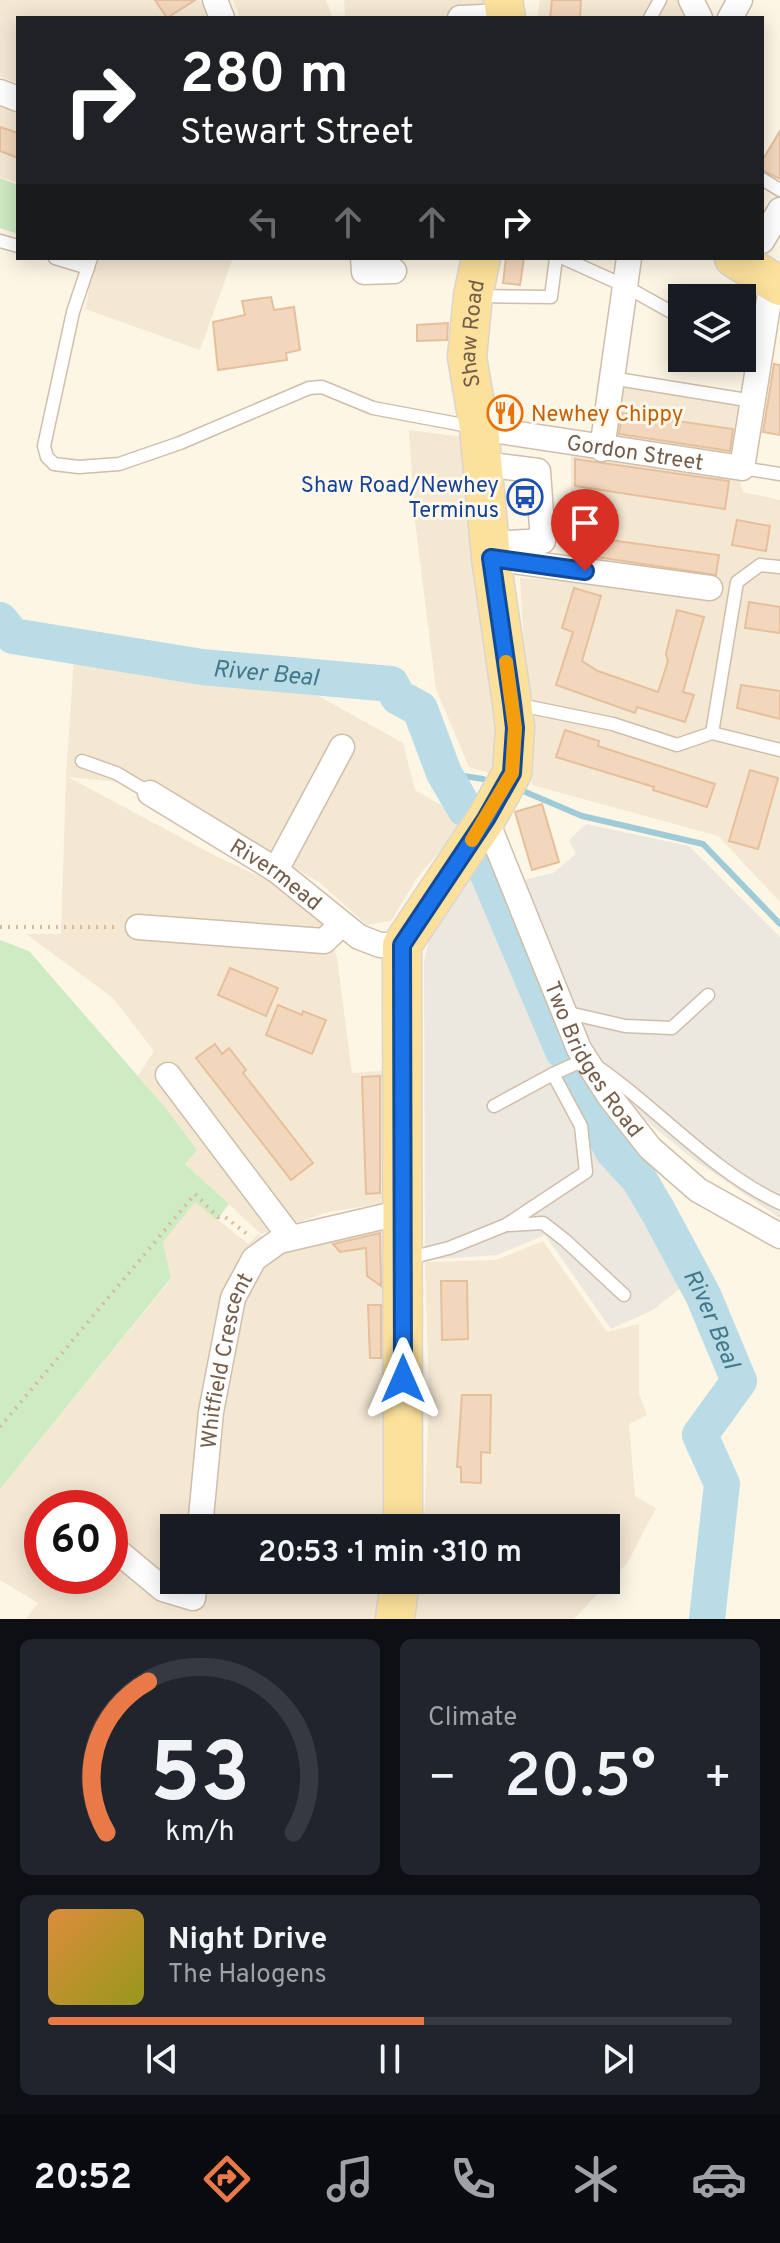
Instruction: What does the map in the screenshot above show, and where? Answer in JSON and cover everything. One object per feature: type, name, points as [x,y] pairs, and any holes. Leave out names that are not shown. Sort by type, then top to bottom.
[{"type":"main road","name":"Shaw Road","points":[[402,945],[486,819],[512,773],[515,728],[491,549],[481,446],[467,357],[473,296],[481,260]]},
{"type":"main road","points":[[402,945],[403,1514]]},
{"type":"main road","points":[[395,1619],[398,1594]]},
{"type":"street","points":[[473,16],[505,11]]},
{"type":"street","points":[[764,250],[780,210]]},
{"type":"street","points":[[363,260],[364,272],[394,271]]},
{"type":"street","points":[[602,449],[629,260]]},
{"type":"street","points":[[742,468],[753,401],[758,265]]},
{"type":"street","points":[[481,446],[538,471],[543,541],[507,543],[491,549]]},
{"type":"street","name":"Gordon Street","points":[[481,446],[602,449],[742,468]]},
{"type":"street","points":[[491,549],[710,588]]},
{"type":"street","points":[[276,870],[342,747]]},
{"type":"street","name":"Rivermead","points":[[150,793],[276,870],[359,937],[380,945],[402,945]]},
{"type":"street","name":"Two Bridges Road","points":[[486,819],[564,1012],[586,1059],[610,1097],[650,1148],[698,1190],[780,1236]]},
{"type":"street","points":[[138,927],[324,941],[342,924]]},
{"type":"street","points":[[168,1075],[291,1238]]},
{"type":"street","name":"Whitfield Crescent","points":[[201,1514],[211,1412],[233,1298],[254,1259],[279,1241],[403,1212]]},
{"type":"street","points":[[128,1560],[160,1587]]},
{"type":"lane","points":[[69,260],[90,263],[73,312],[44,446],[47,457],[54,464],[79,467],[119,464],[180,443],[309,388],[322,387],[481,446]]},
{"type":"lane","points":[[473,296],[551,297],[556,260]]},
{"type":"lane","points":[[567,260],[623,285],[668,310]]},
{"type":"lane","points":[[611,378],[753,401]]},
{"type":"lane","points":[[742,468],[780,474]]},
{"type":"lane","points":[[712,733],[737,582],[760,565],[780,567]]},
{"type":"lane","points":[[512,703],[613,724],[677,745],[712,733],[780,750]]},
{"type":"lane","points":[[82,761],[116,773],[150,793]]},
{"type":"lane","points":[[564,1012],[625,1026],[672,1028],[708,995]]},
{"type":"lane","points":[[494,1106],[586,1059],[619,1081],[707,1158],[780,1203]]},
{"type":"lane","points":[[403,1260],[449,1248],[506,1225],[586,1172],[581,1126],[553,1074]]},
{"type":"lane","points":[[506,1225],[543,1223],[624,1295]]},
{"type":"path","points":[[0,927],[138,927]]},
{"type":"path","points":[[0,1427],[195,1194],[218,1217],[225,1217],[267,1249]]},
{"type":"shaded area","points":[[0,0],[200,0],[206,16],[16,16],[16,83],[0,76]]},
{"type":"shaded area","points":[[233,0],[326,0],[332,16],[239,16]]},
{"type":"shaded area","points":[[344,0],[483,0],[485,16],[345,16]]},
{"type":"shaded area","points":[[540,0],[684,0],[692,16],[537,16]]},
{"type":"shaded area","points":[[0,105],[16,111],[16,182],[0,177]]},
{"type":"shaded area","points":[[95,260],[232,260],[200,350],[85,309]]},
{"type":"shaded area","points":[[620,383],[747,401],[739,460],[612,442]]},
{"type":"shaded area","points":[[409,430],[471,438],[501,760],[496,775],[469,767],[436,689],[415,521]]},
{"type":"shaded area","points":[[571,453],[739,479],[743,492],[780,500],[780,902],[718,836],[532,785],[520,578],[572,581]]},
{"type":"shaded area","points":[[74,657],[308,690],[403,743],[415,790],[466,820],[417,878],[391,921],[367,925],[319,882],[150,785],[68,777],[283,888],[328,925],[337,958],[352,1073],[393,1070],[396,1201],[329,1212],[261,1234],[184,1163],[163,1105],[138,1076],[154,1051],[113,998],[26,934],[61,934],[66,776]]},
{"type":"shaded area","points":[[586,824],[689,846],[780,937],[780,1218],[693,1159],[623,1102],[583,1029],[524,880],[553,873],[576,854],[569,840]]},
{"type":"shaded area","points":[[477,861],[594,1129],[663,1228],[688,1282],[653,1310],[611,1329],[545,1235],[497,1255],[425,1260],[424,961],[434,920]]},
{"type":"shaded area","points":[[195,1201],[248,1244],[258,1234],[280,1253],[393,1221],[395,1514],[160,1514],[160,1594],[384,1594],[380,1619],[26,1619],[38,1603],[0,1580],[0,1489],[171,1279],[163,1242]]},
{"type":"shaded area","points":[[543,1241],[607,1332],[639,1324],[639,1393],[647,1415],[629,1424],[635,1496],[656,1508],[628,1562],[620,1570],[620,1514],[425,1514],[429,1397],[425,1262],[496,1260]]},
{"type":"shaded area","points":[[415,1594],[598,1594],[574,1619],[411,1619]]},
{"type":"green space","points":[[0,178],[16,184],[16,233],[0,228]]},
{"type":"green space","points":[[0,940],[29,951],[163,1105],[197,1150],[185,1164],[229,1204],[217,1220],[195,1202],[163,1242],[171,1278],[0,1489]]},
{"type":"building","points":[[155,0],[195,0],[170,16],[166,16]]},
{"type":"building","points":[[552,0],[581,0],[580,16],[550,16]]},
{"type":"building","points":[[0,127],[16,132],[16,157],[0,151]]},
{"type":"building","points":[[780,131],[780,179],[764,171],[764,158]]},
{"type":"building","points":[[506,260],[524,260],[520,285],[503,283]]},
{"type":"building","points":[[271,297],[274,310],[294,307],[300,350],[286,353],[287,360],[218,370],[213,322],[245,315],[242,301]]},
{"type":"building","points":[[448,323],[447,340],[417,341],[417,325]]},
{"type":"building","points":[[774,364],[780,365],[780,435],[763,432]]},
{"type":"building","points":[[622,413],[733,429],[730,451],[619,434]]},
{"type":"building","points":[[575,459],[729,481],[725,509],[575,486]]},
{"type":"building","points":[[737,520],[770,526],[766,551],[732,545]]},
{"type":"building","points":[[581,536],[719,555],[716,575],[583,555]]},
{"type":"building","points":[[574,588],[601,596],[582,661],[598,671],[658,692],[668,661],[666,654],[677,610],[704,617],[683,692],[694,695],[685,722],[637,707],[635,713],[556,685],[573,632],[562,628]]},
{"type":"building","points":[[749,602],[780,607],[780,633],[745,628]]},
{"type":"building","points":[[741,685],[780,691],[780,719],[737,708]]},
{"type":"building","points":[[565,730],[599,741],[598,746],[715,784],[707,807],[556,757]]},
{"type":"building","points":[[750,770],[778,778],[758,849],[729,841]]},
{"type":"building","points":[[542,804],[559,862],[532,870],[515,812]]},
{"type":"building","points":[[230,968],[278,988],[266,1016],[218,995]]},
{"type":"building","points":[[278,1005],[326,1020],[312,1054],[266,1035]]},
{"type":"building","points":[[215,1044],[222,1054],[229,1048],[246,1070],[243,1073],[313,1163],[291,1180],[196,1058]]},
{"type":"building","points":[[380,1076],[380,1193],[366,1194],[362,1077]]},
{"type":"building","points":[[380,1233],[381,1286],[367,1276],[366,1248],[340,1252],[333,1244]]},
{"type":"building","points":[[441,1281],[467,1281],[468,1339],[442,1340]]},
{"type":"building","points":[[368,1305],[381,1305],[381,1358],[370,1358]]},
{"type":"building","points":[[462,1395],[491,1395],[490,1453],[481,1452],[481,1483],[461,1482],[461,1467],[457,1467]]},
{"type":"waterway","name":"River Beal","points":[[0,620],[13,636],[202,667],[391,684],[398,697],[420,709],[444,773],[465,809]]},
{"type":"waterway","points":[[444,773],[483,779]]},
{"type":"waterway","points":[[523,791],[582,816],[703,844],[780,924]]},
{"type":"waterway","name":"River Beal","points":[[482,860],[563,1051]]},
{"type":"waterway","name":"River Beal","points":[[577,1082],[613,1151],[639,1179],[659,1213],[703,1295],[739,1381],[700,1435],[722,1484],[707,1619]]},
{"type":"slow traffic","points":[[472,840],[512,773],[515,728],[506,662]]},
{"type":"place","name":"Newhey Chippy","points":[[505,413]]},
{"type":"place","name":"Shaw Road/Newhey Terminus","points":[[525,497]]},
{"type":"route","points":[[403,1379],[402,945],[486,819],[512,773],[515,728],[491,558],[585,571]]}]
